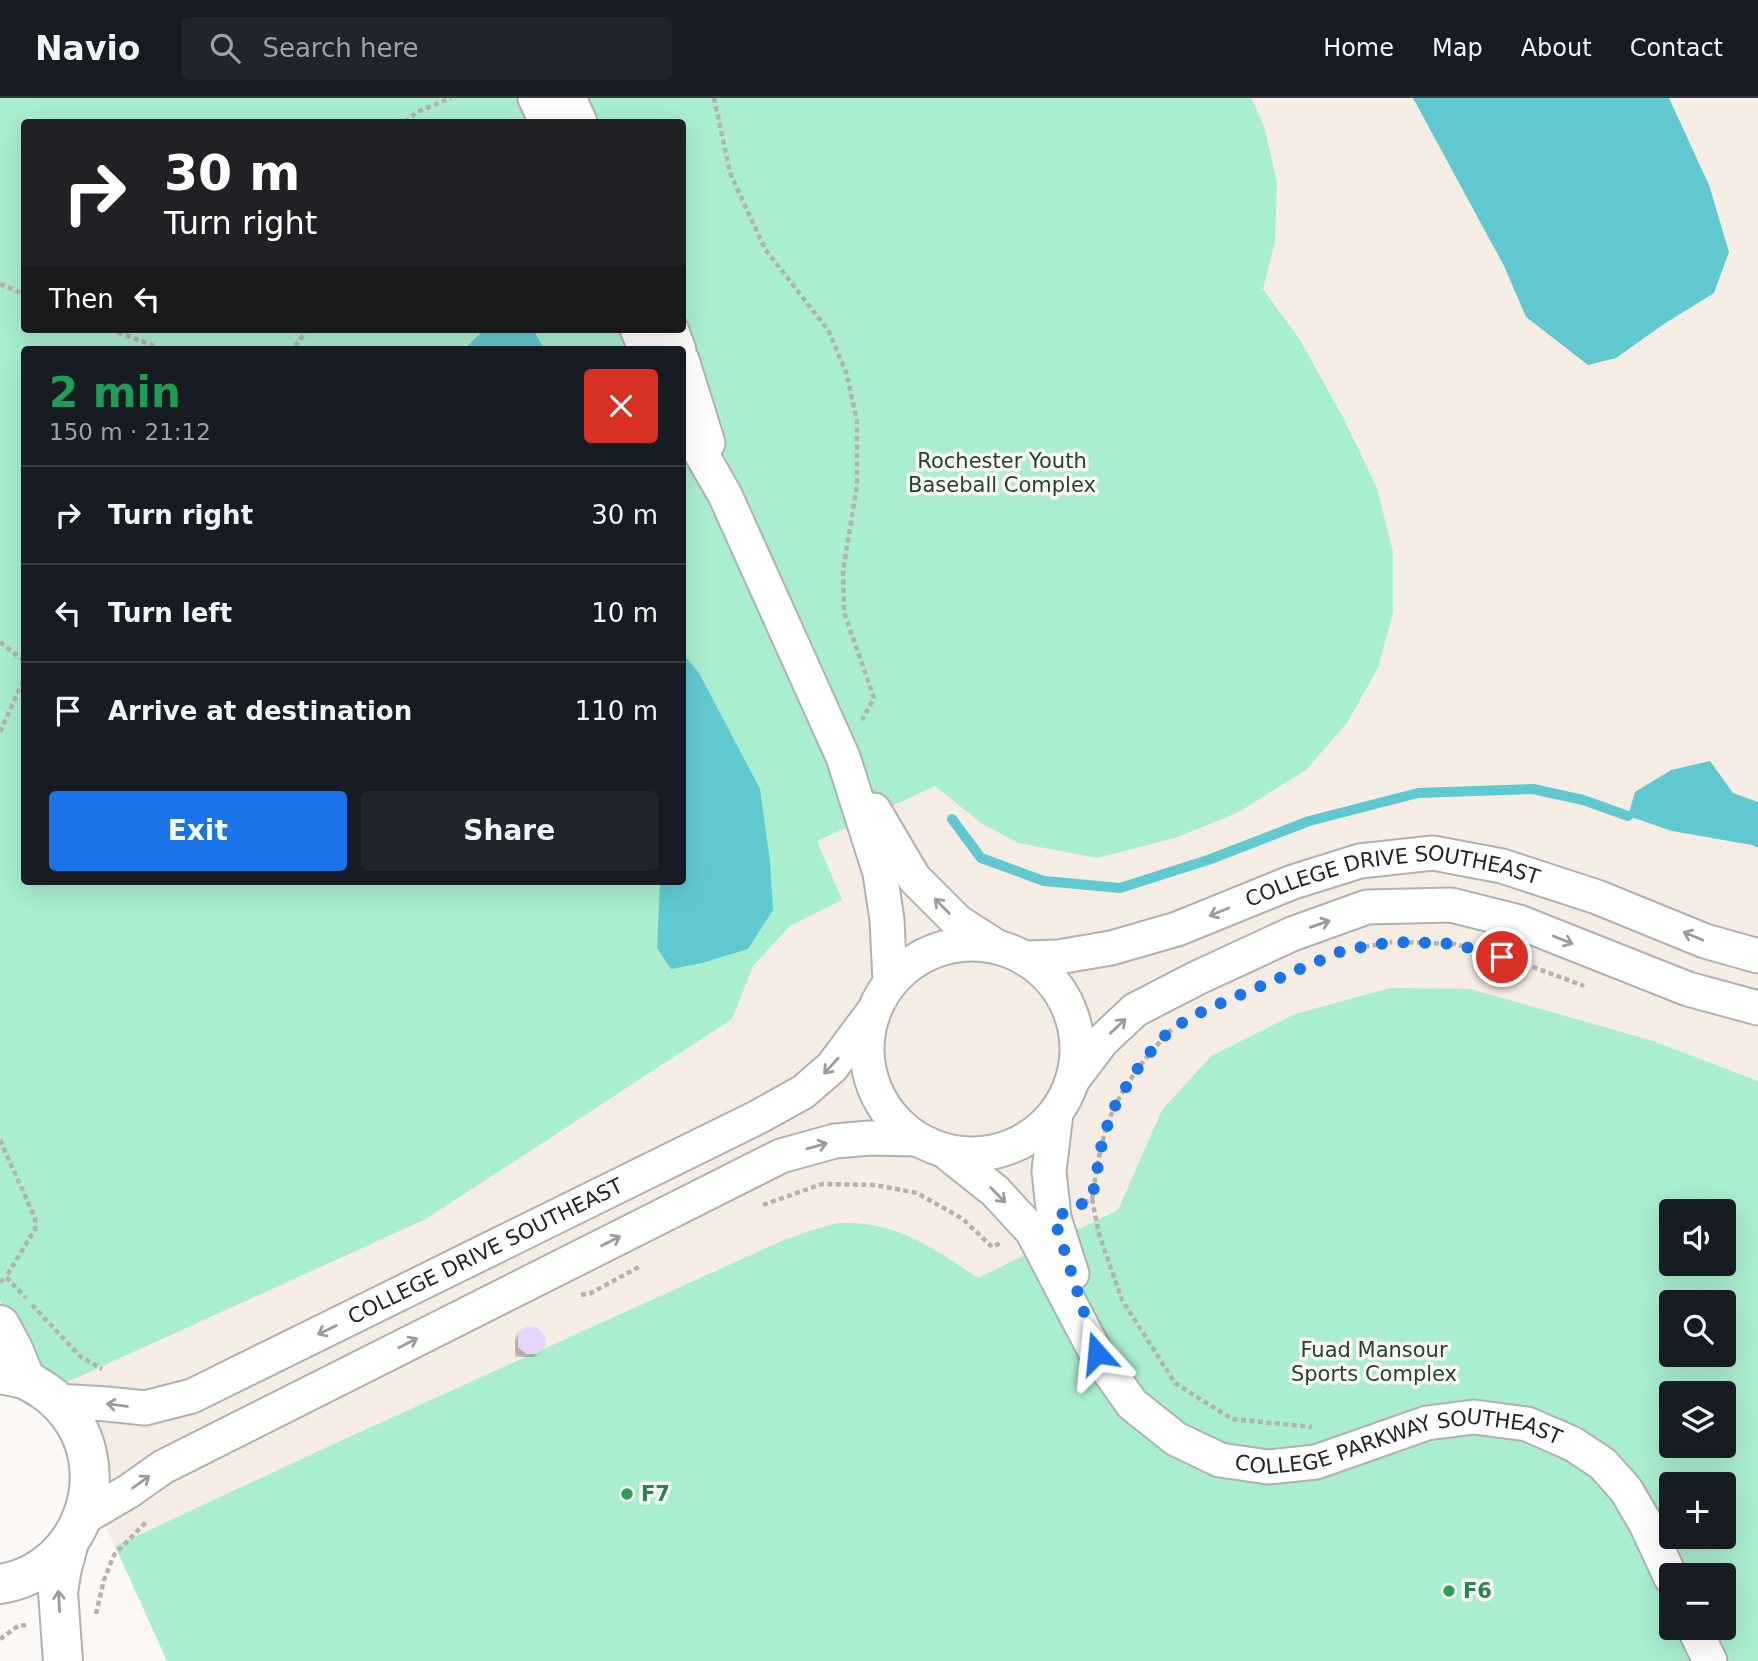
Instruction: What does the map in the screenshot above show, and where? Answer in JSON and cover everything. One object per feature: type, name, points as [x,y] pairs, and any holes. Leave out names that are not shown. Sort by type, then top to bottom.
[{"type":"main road","points":[[0,1325],[13,1349],[13,1377],[57,1401],[76,1426],[88,1455],[90,1487],[62,1568],[58,1592],[63,1661]]},
{"type":"main road","points":[[0,1584],[34,1573],[54,1560],[76,1530]]},
{"type":"street","points":[[535,98],[545,119]]},
{"type":"street","points":[[569,98],[579,119]]},
{"type":"street","points":[[686,373],[725,495]]},
{"type":"street","points":[[76,1530],[163,1467],[781,1156],[835,1141],[870,1138],[987,1154],[1005,1150],[1040,1130],[1056,1113],[1074,1078],[1077,1038],[1066,1001],[1053,982],[1010,952],[958,922],[915,878],[843,757],[725,495],[686,427]]},
{"type":"street","points":[[843,757],[880,873],[887,920],[890,982]]},
{"type":"street","name":"COLLEGE DRIVE SOUTHEAST","points":[[1010,952],[1058,957],[1111,948],[1177,929],[1293,882],[1360,861],[1433,853],[1503,866],[1597,897],[1705,942],[1758,956]]},
{"type":"street","name":"COLLEGE DRIVE SOUTHEAST","points":[[1074,1078],[1102,1041],[1135,1010],[1292,934],[1367,907],[1451,905],[1519,922],[1688,989],[1758,1008]]},
{"type":"street","points":[[931,1146],[889,1114],[872,1084],[866,1049],[873,1012],[890,982],[922,956],[959,944],[1010,952]]},
{"type":"street","name":"COLLEGE DRIVE SOUTHEAST","points":[[57,1401],[145,1408],[192,1396],[758,1117],[803,1092],[832,1067],[873,1012]]},
{"type":"street","name":"COLLEGE PARKWAY SOUTHEAST","points":[[1056,1113],[1043,1224],[1097,1353],[1132,1404],[1176,1439],[1220,1460],[1268,1466],[1316,1462],[1427,1423],[1474,1417],[1527,1424],[1573,1444],[1603,1465],[1633,1501],[1664,1563]]},
{"type":"street","name":"COLLEGE PARKWAY SOUTHEAST","points":[[931,1146],[1043,1224]]},
{"type":"street","points":[[1700,1640],[1710,1661]]},
{"type":"path","points":[[409,119],[417,112],[451,98]]},
{"type":"path","points":[[714,98],[730,173],[765,249],[828,330],[845,372],[857,421],[857,485],[843,571],[844,612],[874,698],[843,757]]},
{"type":"path","points":[[0,284],[21,293]]},
{"type":"path","points":[[119,333],[147,346]]},
{"type":"path","points":[[0,642],[21,660]]},
{"type":"path","points":[[0,732],[21,686]]},
{"type":"path","points":[[1344,950],[1392,942],[1455,944],[1525,964],[1587,988]]},
{"type":"path","points":[[1182,1023],[1171,1029],[1144,1059],[1117,1101],[1103,1137],[1092,1199],[1100,1234],[1122,1300],[1175,1383],[1233,1419],[1312,1427]]},
{"type":"path","points":[[0,1140],[34,1217],[34,1229],[6,1277],[0,1282]]},
{"type":"path","points":[[762,1205],[822,1184],[875,1185],[917,1193],[963,1219],[992,1247],[1092,1199]]},
{"type":"path","points":[[578,1296],[591,1293],[640,1267]]},
{"type":"path","points":[[6,1277],[80,1357],[109,1373]]},
{"type":"shaded area","points":[[0,98],[1758,98],[1758,1661],[167,1661],[41,1394],[0,1301]]},
{"type":"green space","name":"Rochester Youth Baseball Complex","points":[[0,98],[1251,98],[1264,126],[1277,182],[1275,242],[1263,289],[1300,340],[1344,419],[1377,488],[1393,552],[1393,613],[1378,668],[1347,723],[1306,770],[1237,813],[1175,838],[1097,858],[1018,843],[981,823],[935,786],[817,841],[842,900],[790,926],[753,966],[732,1019],[426,1219],[41,1394],[0,1301]]},
{"type":"green space","name":"Fuad Mansour Sports Complex","points":[[1390,988],[1471,989],[1653,1041],[1758,1081],[1758,1661],[167,1661],[115,1546],[784,1240],[821,1228],[841,1223],[861,1224],[898,1232],[930,1247],[978,1278],[1118,1210],[1162,1110],[1211,1056],[1295,1014]]},
{"type":"water","points":[[1413,98],[1669,98],[1709,185],[1729,252],[1714,293],[1616,358],[1588,365],[1526,317],[1504,266]]},
{"type":"water","points":[[481,333],[535,333],[543,346],[467,346]]},
{"type":"water","points":[[686,658],[699,673],[760,789],[770,861],[773,910],[748,949],[671,969],[657,948],[660,885],[686,885]]},
{"type":"water","points":[[1710,761],[1733,793],[1758,802],[1758,848],[1672,831],[1628,816],[1635,792],[1671,770]]},
{"type":"building","points":[[527,1326],[537,1327],[545,1336],[546,1345],[537,1354],[527,1354],[518,1347],[518,1335]]},
{"type":"waterway","points":[[952,819],[981,858],[1044,881],[1120,888],[1208,860],[1309,821],[1418,793],[1533,789],[1583,800],[1628,816]]},
{"type":"place","name":"F7","points":[[627,1494]]},
{"type":"place","name":"F6","points":[[1449,1591]]},
{"type":"route","points":[[1097,1353],[1054,1218],[1092,1199],[1103,1137],[1117,1101],[1144,1059],[1171,1029],[1203,1011],[1344,950],[1392,942],[1434,943],[1455,944],[1502,957]]}]
